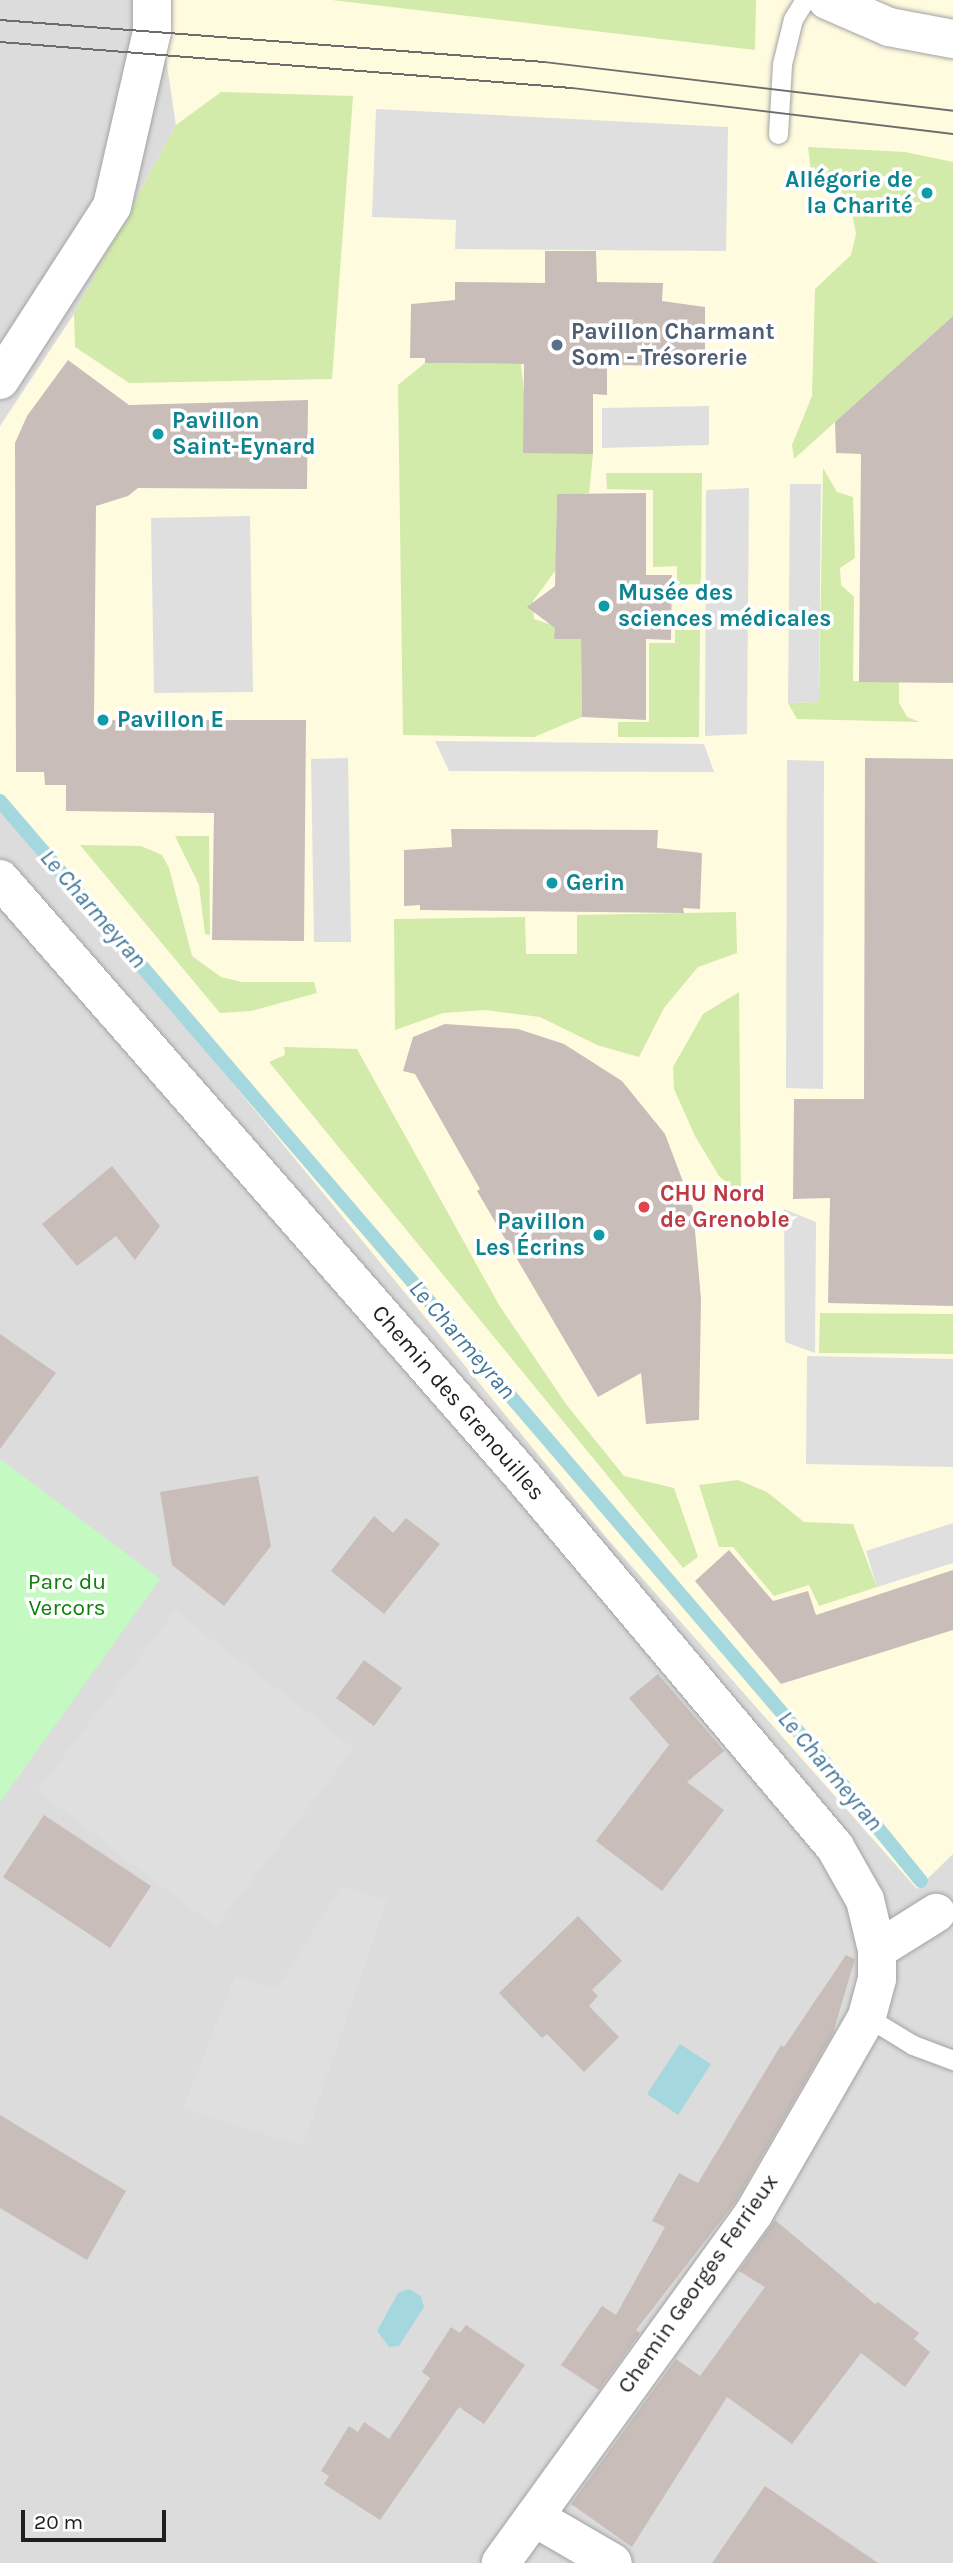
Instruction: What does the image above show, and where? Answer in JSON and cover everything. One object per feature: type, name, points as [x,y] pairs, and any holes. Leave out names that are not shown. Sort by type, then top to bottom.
[{"type":"street","points":[[827,0],[889,27],[953,39]]},
{"type":"street","points":[[0,380],[112,206],[152,15]]},
{"type":"street","name":"Chemin des Grenouilles","points":[[0,879],[520,1473],[835,1847],[865,1900],[877,1950]]},
{"type":"street","points":[[877,1950],[946,1902]]},
{"type":"street","name":"Chemin Georges Ferrieux","points":[[500,2563],[754,2213],[867,2017],[877,1979],[877,1950]]},
{"type":"street","points":[[534,2517],[613,2563]]},
{"type":"lane","points":[[778,134],[782,64],[793,19],[805,0]]},
{"type":"lane","points":[[867,2017],[913,2045],[953,2060]]},
{"type":"shaded area","points":[[0,0],[953,0],[953,2563],[0,2563]]},
{"type":"shaded area","name":"CHU Nord de Grenoble","points":[[157,0],[953,0],[953,1854],[917,1889],[605,1536],[64,878],[0,808],[0,426],[74,314],[176,125]]},
{"type":"shaded area","points":[[376,109],[728,127],[726,251],[455,249],[456,220],[372,217]]},
{"type":"shaded area","points":[[709,406],[709,445],[602,448],[602,408]]},
{"type":"shaded area","points":[[790,484],[821,484],[819,702],[788,703]]},
{"type":"shaded area","points":[[749,488],[747,734],[705,736],[706,490]]},
{"type":"shaded area","points":[[250,516],[253,692],[154,693],[151,518]]},
{"type":"shaded area","points":[[435,741],[704,744],[714,772],[449,771]]},
{"type":"shaded area","points":[[348,758],[351,942],[314,942],[311,759]]},
{"type":"shaded area","points":[[787,760],[824,761],[823,1089],[786,1088]]},
{"type":"shaded area","points":[[784,1209],[816,1222],[815,1353],[785,1342]]},
{"type":"shaded area","points":[[807,1356],[953,1359],[953,1467],[806,1464]]},
{"type":"shaded area","points":[[953,1523],[953,1563],[877,1587],[866,1551]]},
{"type":"shaded area","points":[[175,1611],[354,1748],[216,1927],[37,1791]]},
{"type":"shaded area","points":[[342,1886],[387,1900],[303,2146],[183,2109],[235,1976],[277,1988]]},
{"type":"green space","points":[[332,0],[756,0],[755,50]]},
{"type":"green space","points":[[221,92],[353,96],[332,379],[129,383],[75,347],[74,314],[176,125]]},
{"type":"green space","points":[[808,147],[905,152],[953,162],[953,316],[794,459],[792,445],[812,396],[815,289],[851,255],[856,234],[852,212],[839,188],[811,171]]},
{"type":"green space","points":[[425,363],[521,364],[524,393],[593,454],[589,493],[557,497],[556,530],[584,532],[533,601],[534,619],[555,626],[555,639],[581,639],[582,717],[534,737],[403,735],[398,385]]},
{"type":"green space","points":[[823,468],[837,492],[853,497],[855,558],[840,568],[841,585],[854,597],[853,681],[899,682],[899,703],[907,717],[920,722],[797,719],[788,703],[819,702]]},
{"type":"green space","points":[[606,473],[702,473],[701,584],[677,585],[677,566],[653,567],[653,490],[607,489]]},
{"type":"green space","points":[[675,630],[700,630],[699,737],[618,737],[618,722],[649,722],[649,643],[675,643]]},
{"type":"green space","points":[[175,836],[209,836],[210,935],[205,934],[199,885]]},
{"type":"green space","points":[[80,845],[141,846],[162,855],[169,868],[192,956],[221,977],[242,982],[314,982],[317,993],[251,1011],[220,1013]]},
{"type":"green space","points":[[736,912],[737,953],[698,967],[664,1008],[639,1057],[597,1045],[540,1017],[485,1010],[443,1013],[395,1030],[394,919],[525,917],[526,954],[577,954],[577,915]]},
{"type":"green space","points":[[739,992],[741,1195],[719,1176],[695,1136],[674,1089],[673,1067],[703,1014]]},
{"type":"green space","points":[[284,1047],[357,1049],[499,1305],[566,1404],[624,1476],[674,1488],[698,1557],[683,1568],[269,1062],[285,1055]]},
{"type":"green space","points":[[820,1313],[953,1314],[953,1354],[819,1353]]},
{"type":"green space","name":"Parc du Vercors","points":[[0,1459],[160,1579],[0,1802]]},
{"type":"green space","points":[[738,1480],[767,1492],[804,1522],[853,1524],[877,1587],[819,1606],[809,1585],[774,1596],[733,1547],[719,1547],[699,1485]]},
{"type":"water","points":[[680,2044],[711,2064],[678,2115],[647,2094]]},
{"type":"water","points":[[409,2289],[421,2296],[424,2307],[399,2346],[389,2347],[377,2331],[398,2293]]},
{"type":"building","name":"Pavillon Charmant Som - Trésorerie","points":[[545,251],[596,251],[597,282],[663,283],[662,301],[705,307],[705,360],[690,359],[689,366],[607,365],[607,395],[593,394],[593,454],[523,453],[524,364],[425,363],[425,358],[410,358],[411,304],[455,300],[455,282],[545,283]]},
{"type":"building","points":[[953,316],[953,683],[859,682],[861,454],[836,453],[835,422]]},
{"type":"building","name":"Pavillon E","points":[[68,360],[129,405],[308,400],[307,489],[138,488],[128,496],[96,506],[94,720],[306,720],[304,941],[212,940],[214,813],[66,811],[66,785],[45,785],[44,772],[16,772],[15,443],[27,416]]},
{"type":"building","name":"Musée des sciences médicales","points":[[646,493],[646,575],[672,575],[671,640],[646,639],[646,720],[582,717],[581,639],[554,639],[555,628],[527,607],[555,586],[557,494]]},
{"type":"building","points":[[865,758],[953,759],[953,1306],[828,1303],[830,1198],[793,1199],[794,1099],[864,1099]]},
{"type":"building","name":"Gerin","points":[[451,829],[658,830],[657,848],[702,853],[700,909],[683,908],[684,913],[420,910],[420,905],[404,906],[404,850],[452,847]]},
{"type":"building","name":"Pavillon Les Écrins","points":[[445,1024],[518,1029],[564,1044],[622,1081],[665,1134],[693,1208],[701,1299],[699,1420],[646,1424],[641,1373],[598,1397],[477,1191],[480,1189],[415,1074],[403,1071],[413,1037]]},
{"type":"building","points":[[112,1166],[160,1226],[135,1260],[116,1236],[77,1266],[42,1224]]},
{"type":"building","points":[[0,1334],[56,1373],[0,1449]]},
{"type":"building","points":[[258,1476],[271,1546],[224,1606],[172,1565],[160,1492]]},
{"type":"building","points":[[374,1516],[393,1533],[406,1518],[440,1544],[384,1614],[331,1571]]},
{"type":"building","points":[[729,1550],[773,1601],[808,1591],[816,1615],[953,1570],[953,1630],[781,1684],[695,1581]]},
{"type":"building","points":[[364,1660],[402,1688],[374,1726],[336,1698]]},
{"type":"building","points":[[658,1674],[724,1751],[687,1782],[724,1810],[662,1891],[596,1841],[669,1745],[629,1698]]},
{"type":"building","points":[[44,1815],[151,1886],[110,1948],[3,1877]]},
{"type":"building","points":[[578,1916],[622,1961],[592,1990],[598,1996],[589,2006],[619,2037],[584,2072],[547,2034],[542,2038],[499,1993]]},
{"type":"building","points":[[846,1955],[855,1959],[833,2033],[736,2201],[636,2330],[640,2333],[599,2390],[561,2365],[602,2306],[616,2315],[665,2227],[652,2221],[679,2173],[698,2183],[781,2045],[784,2047]]},
{"type":"building","points":[[0,2115],[126,2191],[87,2260],[0,2208]]},
{"type":"building","points":[[775,2220],[875,2304],[878,2302],[919,2333],[914,2339],[930,2352],[905,2387],[861,2353],[792,2444],[727,2397],[632,2547],[571,2504],[676,2359],[700,2376],[765,2287],[739,2271]]},
{"type":"building","points":[[466,2325],[525,2365],[484,2424],[459,2407],[380,2520],[324,2484],[329,2476],[321,2471],[349,2426],[358,2432],[364,2422],[389,2439],[430,2378],[422,2372],[451,2327],[460,2333]]},
{"type":"building","points":[[765,2486],[878,2563],[712,2563]]},
{"type":"waterway","name":"Le Charmeyran","points":[[0,801],[825,1763],[921,1881]]},
{"type":"tram line","points":[[0,20],[544,62],[953,111]]},
{"type":"tram line","points":[[0,42],[572,88],[953,134]]},
{"type":"place","name":"Allégorie de la Charité","points":[[927,193]]},
{"type":"place","name":"Pavillon Charmant Som - Trésorerie","points":[[557,345]]},
{"type":"place","name":"Pavillon Saint-Eynard","points":[[158,434]]},
{"type":"place","name":"Musée des sciences médicales","points":[[604,606]]},
{"type":"place","name":"Pavillon E","points":[[103,720]]},
{"type":"place","name":"Gerin","points":[[552,883]]},
{"type":"place","name":"CHU Nord de Grenoble","points":[[644,1207]]},
{"type":"place","name":"Pavillon Les Écrins","points":[[599,1235]]}]
